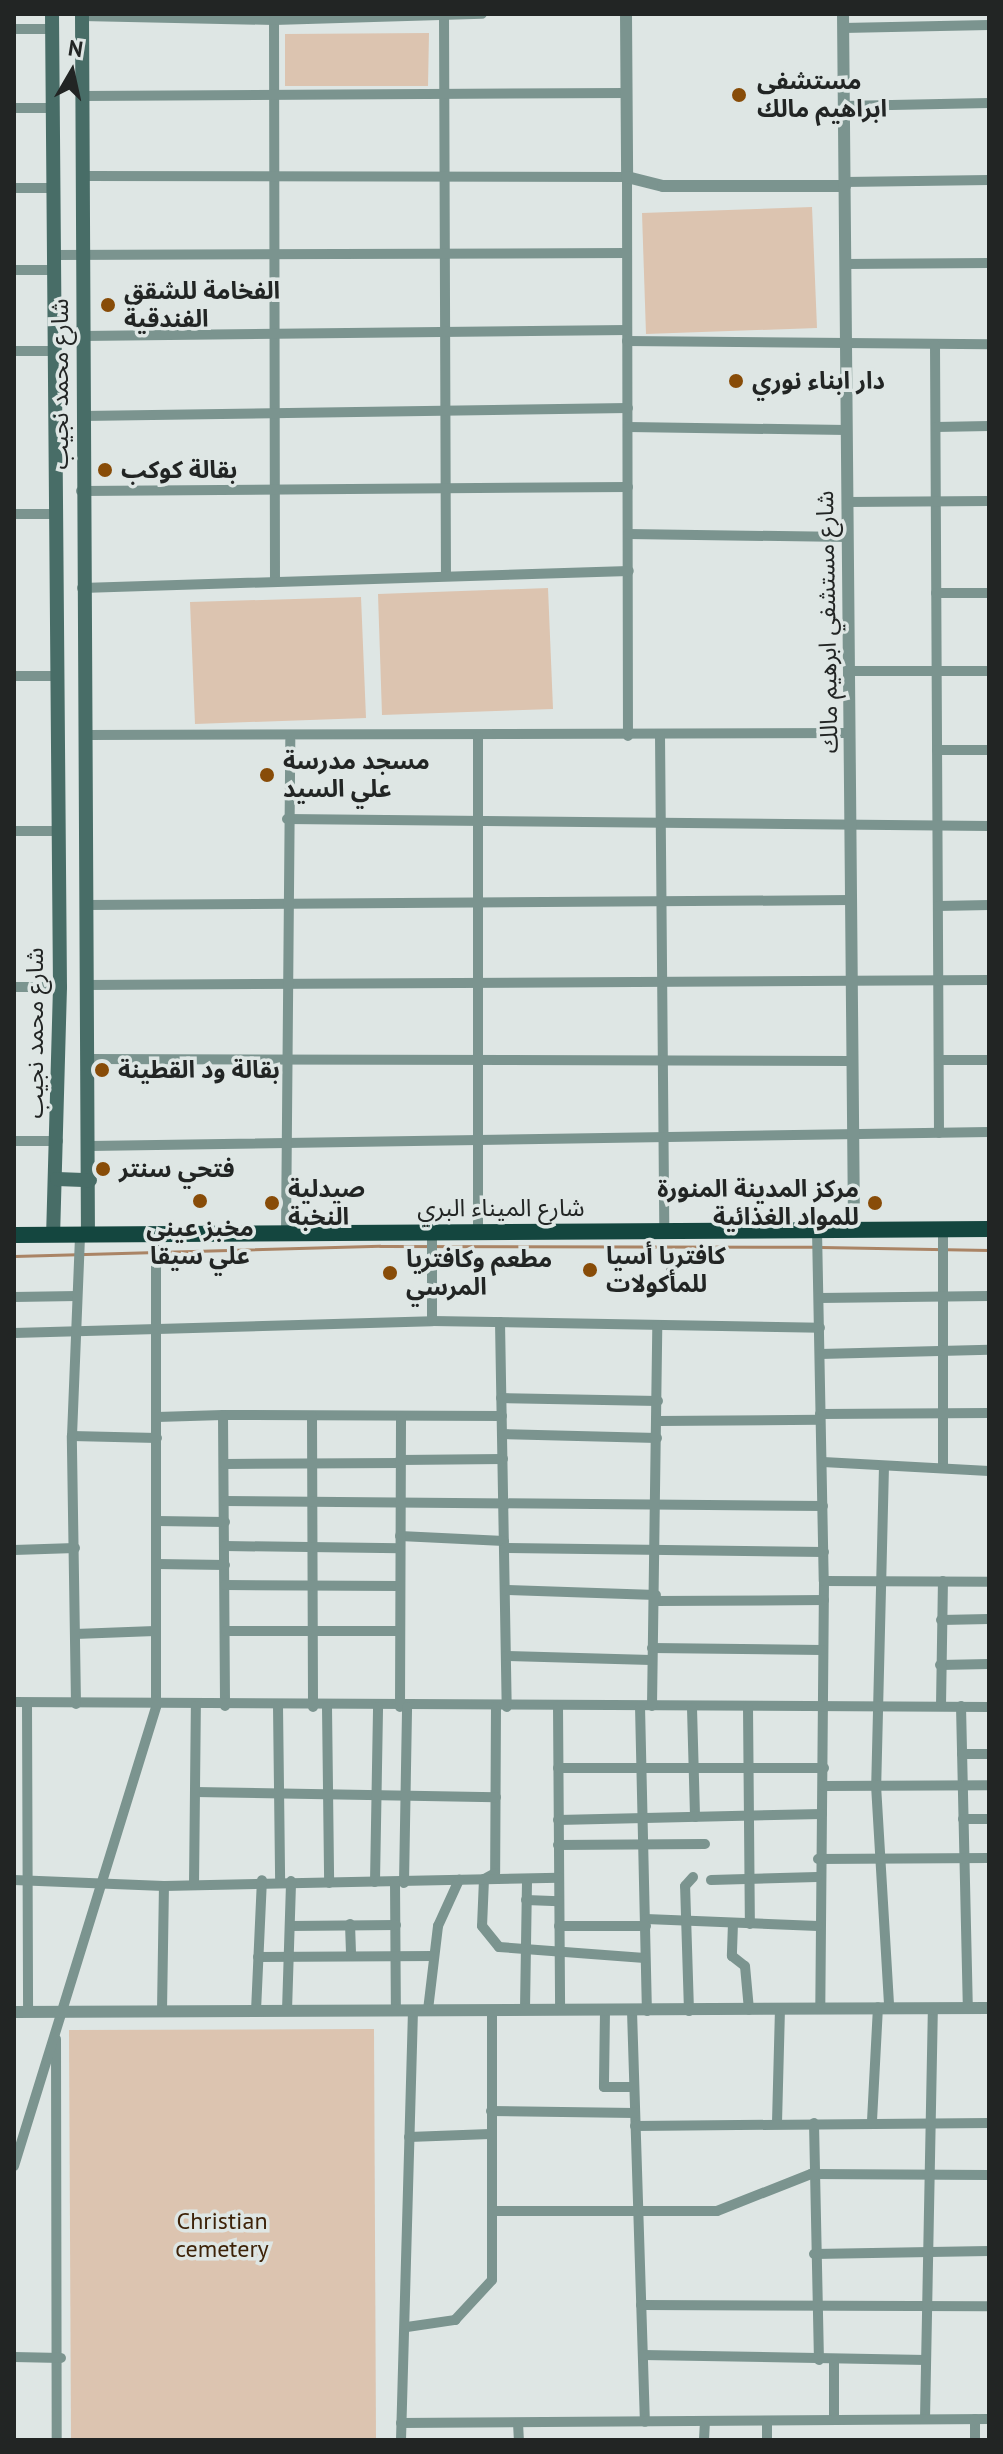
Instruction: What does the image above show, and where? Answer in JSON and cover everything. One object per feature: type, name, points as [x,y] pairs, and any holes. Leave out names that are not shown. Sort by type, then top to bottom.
[{"type":"highway","name":"شارع الميناء البري","points":[[14,1235],[989,1229]]},
{"type":"main road","name":"شارع محمد نجيب","points":[[82,15],[81,491],[90,1146],[84,1234]]},
{"type":"main road","name":"شارع محمد نجيب","points":[[52,21],[57,514],[55,831],[60,987],[57,1179],[53,1235]]},
{"type":"main road","points":[[57,1179],[90,1180]]},
{"type":"street","points":[[444,14],[443,409],[446,575]]},
{"type":"street","points":[[82,15],[274,17],[482,14]]},
{"type":"street","points":[[626,14],[628,736]]},
{"type":"street","name":"شارع مستشفي ابرهيم مالك","points":[[843,14],[854,1230]]},
{"type":"street","points":[[274,17],[275,579]]},
{"type":"street","points":[[14,29],[52,21]]},
{"type":"street","points":[[843,28],[989,25]]},
{"type":"street","points":[[82,96],[626,93]]},
{"type":"street","points":[[843,106],[989,103]]},
{"type":"street","points":[[14,108],[52,108]]},
{"type":"street","points":[[82,176],[627,177],[663,186],[989,180]]},
{"type":"street","points":[[14,188],[53,188]]},
{"type":"street","points":[[14,270],[82,254],[627,253]]},
{"type":"street","points":[[845,264],[989,263]]},
{"type":"street","points":[[82,336],[443,333],[627,336],[846,347],[989,344]]},
{"type":"street","points":[[935,345],[939,1133]]},
{"type":"street","points":[[14,351],[55,351]]},
{"type":"street","points":[[83,416],[275,410],[628,408]]},
{"type":"street","points":[[936,427],[989,426]]},
{"type":"street","points":[[628,427],[847,430]]},
{"type":"street","points":[[81,491],[628,487]]},
{"type":"street","points":[[848,502],[989,501]]},
{"type":"street","points":[[14,514],[57,514]]},
{"type":"street","points":[[628,534],[848,537]]},
{"type":"street","points":[[82,588],[275,579],[629,571]]},
{"type":"street","points":[[936,593],[989,593]]},
{"type":"street","points":[[849,671],[989,671]]},
{"type":"street","points":[[14,676],[54,676]]},
{"type":"street","points":[[86,735],[290,740],[850,733]]},
{"type":"street","points":[[660,735],[664,1231]]},
{"type":"street","points":[[478,737],[475,979],[478,1232]]},
{"type":"street","points":[[286,1234],[290,740]]},
{"type":"street","points":[[937,750],[989,750]]},
{"type":"street","points":[[287,819],[661,819],[850,827],[989,826]]},
{"type":"street","points":[[14,831],[55,831]]},
{"type":"street","points":[[86,905],[851,900]]},
{"type":"street","points":[[938,906],[989,905]]},
{"type":"street","points":[[86,985],[475,979],[989,980]]},
{"type":"street","points":[[14,987],[60,987]]},
{"type":"street","points":[[87,1059],[478,1057],[662,1062],[853,1061]]},
{"type":"street","points":[[939,1060],[989,1060]]},
{"type":"street","points":[[90,1146],[287,1140],[989,1132]]},
{"type":"street","points":[[14,1141],[58,1141]]},
{"type":"street","points":[[943,1229],[948,1351],[943,1467]]},
{"type":"street","points":[[817,1230],[824,1552],[824,1786],[817,1877],[820,2009]]},
{"type":"street","points":[[432,1232],[432,1321]]},
{"type":"street","points":[[76,1704],[72,1436],[77,1296],[84,1234]]},
{"type":"street","points":[[14,2165],[156,1706],[156,1234]]},
{"type":"street","points":[[14,1297],[77,1296]]},
{"type":"street","points":[[819,1298],[989,1296]]},
{"type":"street","points":[[14,1333],[432,1321],[820,1328]]},
{"type":"street","points":[[484,1879],[495,1873],[496,1797],[506,1656],[500,1322]]},
{"type":"street","points":[[647,2011],[646,1923],[639,1817],[656,1598],[657,1325]]},
{"type":"street","points":[[820,1354],[989,1350]]},
{"type":"street","points":[[501,1398],[658,1401]]},
{"type":"street","points":[[658,1421],[989,1413]]},
{"type":"street","points":[[223,1415],[225,1706]]},
{"type":"street","points":[[312,1416],[313,1707]]},
{"type":"street","points":[[396,2011],[396,1925],[405,1801],[400,1631],[401,1416]]},
{"type":"street","points":[[157,1417],[502,1416]]},
{"type":"street","points":[[502,1434],[657,1438]]},
{"type":"street","points":[[72,1436],[157,1438]]},
{"type":"street","points":[[225,1464],[503,1459]]},
{"type":"street","points":[[823,1462],[989,1471]]},
{"type":"street","points":[[872,2121],[884,2007],[876,1785],[884,1466]]},
{"type":"street","points":[[225,1501],[504,1500],[823,1506]]},
{"type":"street","points":[[157,1521],[225,1522]]},
{"type":"street","points":[[225,1546],[314,1547],[400,1542],[824,1552]]},
{"type":"street","points":[[14,1550],[75,1548]]},
{"type":"street","points":[[157,1564],[225,1565]]},
{"type":"street","points":[[824,1581],[989,1582]]},
{"type":"street","points":[[941,1706],[943,1581]]},
{"type":"street","points":[[225,1585],[400,1586]]},
{"type":"street","points":[[505,1590],[656,1598],[824,1600]]},
{"type":"street","points":[[941,1620],[989,1619]]},
{"type":"street","points":[[75,1634],[155,1631]]},
{"type":"street","points":[[226,1631],[400,1631]]},
{"type":"street","points":[[652,1648],[822,1650]]},
{"type":"street","points":[[506,1656],[651,1660]]},
{"type":"street","points":[[940,1665],[989,1664]]},
{"type":"street","points":[[14,1702],[313,1707],[989,1707]]},
{"type":"street","points":[[27,1703],[27,1791],[20,1880],[28,2012]]},
{"type":"street","points":[[194,1885],[196,1706]]},
{"type":"street","points":[[278,1706],[279,1797],[290,1926],[287,2011]]},
{"type":"street","points":[[558,1706],[560,2010]]},
{"type":"street","points":[[961,1706],[968,2008]]},
{"type":"street","points":[[327,1707],[329,1883]]},
{"type":"street","points":[[375,1882],[378,1707]]},
{"type":"street","points":[[748,1707],[750,1924]]},
{"type":"street","points":[[692,1708],[695,1817]]},
{"type":"street","points":[[14,1753],[27,1753]]},
{"type":"street","points":[[962,1754],[989,1754]]},
{"type":"street","points":[[558,1768],[693,1773],[824,1768]]},
{"type":"street","points":[[824,1786],[989,1785]]},
{"type":"street","points":[[14,1791],[27,1791]]},
{"type":"street","points":[[195,1792],[377,1801],[496,1797]]},
{"type":"street","points":[[558,1820],[822,1814]]},
{"type":"street","points":[[963,1819],[989,1819]]},
{"type":"street","points":[[558,1845],[705,1844]]},
{"type":"street","points":[[818,1859],[989,1858]]},
{"type":"street","points":[[711,1880],[750,1876],[817,1877]]},
{"type":"street","points":[[689,2011],[690,1923],[685,1886],[693,1877]]},
{"type":"street","points":[[20,1880],[164,1886],[262,1880],[329,1883],[559,1878]]},
{"type":"street","points":[[484,1879],[482,1926],[499,1947],[645,1958]]},
{"type":"street","points":[[525,2009],[527,1879]]},
{"type":"street","points":[[256,2011],[262,1880]]},
{"type":"street","points":[[428,2010],[433,1956],[459,1880]]},
{"type":"street","points":[[162,2011],[164,1886]]},
{"type":"street","points":[[526,1900],[559,1901]]},
{"type":"street","points":[[559,1926],[646,1923],[818,1926]]},
{"type":"street","points":[[733,1923],[732,1956],[745,1966],[749,2010]]},
{"type":"street","points":[[350,1924],[351,1956]]},
{"type":"street","points":[[290,1926],[396,1925]]},
{"type":"street","points":[[258,1957],[433,1956]]},
{"type":"street","points":[[14,2012],[989,2008]]},
{"type":"street","points":[[925,2419],[933,2009]]},
{"type":"street","points":[[407,2327],[455,2320],[492,2280],[492,2010]]},
{"type":"street","points":[[401,2440],[407,2327],[413,2011]]},
{"type":"street","points":[[605,2011],[604,2087],[634,2087]]},
{"type":"street","points":[[632,2011],[645,2422]]},
{"type":"street","points":[[777,2123],[780,2011]]},
{"type":"street","points":[[55,2034],[61,2358],[57,2440]]},
{"type":"street","points":[[491,2111],[635,2113]]},
{"type":"street","points":[[635,2126],[872,2121],[989,2123]]},
{"type":"street","points":[[814,2123],[811,2174],[820,2308],[819,2360]]},
{"type":"street","points":[[409,2137],[490,2134]]},
{"type":"street","points":[[494,2211],[728,2210],[811,2174],[989,2175]]},
{"type":"street","points":[[814,2254],[989,2251]]},
{"type":"street","points":[[641,2305],[927,2309],[989,2306]]},
{"type":"street","points":[[643,2355],[926,2360]]},
{"type":"street","points":[[14,2357],[61,2358]]},
{"type":"street","points":[[834,2360],[834,2420]]},
{"type":"street","points":[[975,2419],[975,2440]]},
{"type":"street","points":[[401,2423],[989,2419]]},
{"type":"street","points":[[704,2440],[705,2421]]},
{"type":"street","points":[[767,2421],[767,2440]]},
{"type":"street","points":[[518,2423],[519,2440]]},
{"type":"green space","points":[[429,33],[428,86],[285,86],[285,34]]},
{"type":"green space","points":[[812,207],[817,328],[646,334],[642,213]]},
{"type":"green space","points":[[548,588],[553,709],[382,715],[378,594]]},
{"type":"green space","points":[[361,597],[366,718],[195,724],[190,602]]},
{"type":"green space","name":"Christian cemetery","points":[[374,2029],[376,2440],[71,2440],[69,2030]]},
{"type":"waterway","points":[[14,1256],[380,1246],[814,1247]]},
{"type":"waterway","points":[[821,1247],[989,1250]]},
{"type":"place","name":"مستشفى ابراهيم مالك","points":[[739,95]]},
{"type":"place","name":"الفخامة للشقق الفندقية","points":[[108,305]]},
{"type":"place","name":"دار ابناء نوري","points":[[736,381]]},
{"type":"place","name":"بقالة كوكب","points":[[105,470]]},
{"type":"place","name":"مسجد مدرسة علي السيد","points":[[267,775]]},
{"type":"place","name":"بقالة ود القطينة","points":[[102,1070]]},
{"type":"place","name":"فتحي سنتر","points":[[103,1169]]},
{"type":"place","name":"مخبز عيني علي سيقا","points":[[200,1201]]},
{"type":"place","name":"صيدلية النخبة","points":[[272,1203]]},
{"type":"place","name":"مركز المدينة المنورة للمواد الغذائية","points":[[875,1203]]},
{"type":"place","name":"كافتريا أسيا للمأكولات","points":[[590,1270]]},
{"type":"place","name":"مطعم وكافتريا المرسي","points":[[390,1273]]}]
